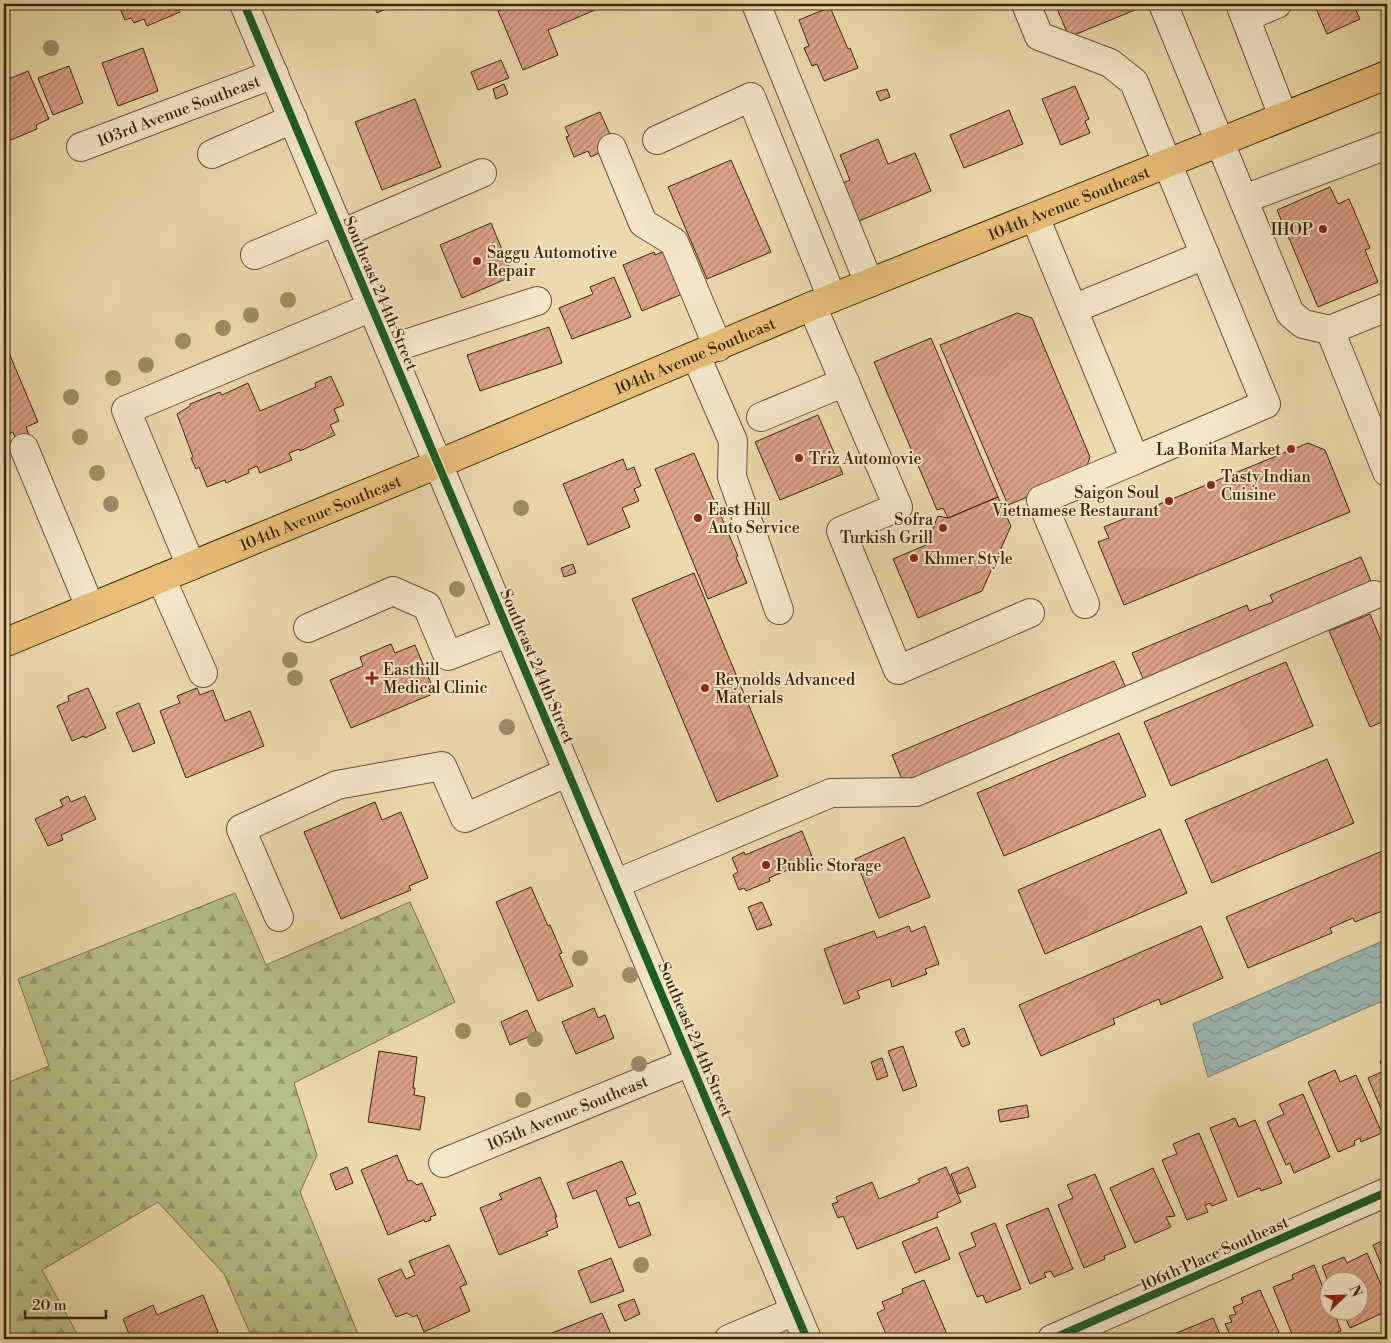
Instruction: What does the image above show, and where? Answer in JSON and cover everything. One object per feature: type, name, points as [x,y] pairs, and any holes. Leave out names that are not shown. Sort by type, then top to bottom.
[{"type":"main road","name":"104th Avenue Southeast","points":[[4,643],[438,464],[822,302],[1387,75]]},
{"type":"street","name":"Southeast 244th Street","points":[[244,4],[807,1339]]},
{"type":"street","points":[[756,4],[869,283]]},
{"type":"street","points":[[1026,4],[1040,36],[1110,63],[1134,82],[1266,404],[1041,500],[1085,604]]},
{"type":"street","points":[[1163,4],[1221,141],[1290,313],[1303,324],[1330,330],[1387,307]]},
{"type":"street","points":[[1277,4],[1243,10],[1283,116]]},
{"type":"street","name":"103rd Avenue Southeast","points":[[81,147],[274,74]]},
{"type":"street","points":[[657,140],[751,97],[822,302],[845,382],[898,507],[841,531],[898,670],[1030,613]]},
{"type":"street","points":[[212,154],[293,120]]},
{"type":"street","points":[[1244,199],[1387,146]]},
{"type":"street","points":[[612,148],[643,223],[674,242],[733,441],[732,477],[779,610]]},
{"type":"street","points":[[255,255],[338,228],[482,173]]},
{"type":"street","points":[[1035,217],[1135,460]]},
{"type":"street","points":[[1072,309],[1205,255]]},
{"type":"street","points":[[390,349],[537,301]]},
{"type":"street","points":[[192,566],[126,410],[372,307]]},
{"type":"street","points":[[1330,330],[1387,472]]},
{"type":"street","points":[[761,416],[845,382]]},
{"type":"street","points":[[24,448],[90,608]]},
{"type":"street","points":[[161,578],[203,673]]},
{"type":"street","points":[[308,628],[392,591],[427,606],[448,656],[509,632]]},
{"type":"street","points":[[615,884],[831,793],[916,792],[1374,595]]},
{"type":"street","points":[[280,917],[241,828],[337,786],[442,766],[465,818],[568,772]]},
{"type":"street","name":"105th Avenue Southeast","points":[[443,1164],[690,1062]]},
{"type":"street","name":"106th Place Southeast","points":[[1052,1339],[1387,1192]]},
{"type":"street","points":[[729,1339],[795,1311]]},
{"type":"green space","points":[[235,893],[266,965],[410,902],[455,1002],[294,1083],[317,1155],[300,1192],[360,1339],[237,1339],[250,1333],[224,1274],[158,1202],[42,1270],[80,1339],[4,1339],[4,1084],[49,1066],[18,979]]},
{"type":"water","points":[[1387,939],[1387,999],[1208,1077],[1193,1024]]},
{"type":"building","points":[[118,4],[177,4],[180,12],[147,26],[144,19],[134,23],[131,18],[125,20]]},
{"type":"building","points":[[373,4],[397,4],[377,13]]},
{"type":"building","points":[[516,4],[534,4],[536,9],[548,4],[593,4],[595,10],[548,30],[558,55],[523,70],[498,11]]},
{"type":"building","points":[[1055,4],[1132,4],[1135,10],[1069,37]]},
{"type":"building","points":[[1314,4],[1353,4],[1360,19],[1327,34]]},
{"type":"building","points":[[830,7],[858,68],[824,81],[817,64],[812,66],[804,48],[809,46],[799,20]]},
{"type":"building","points":[[143,48],[158,91],[118,106],[102,63]]},
{"type":"building","points":[[501,60],[509,78],[478,90],[471,72]]},
{"type":"building","points":[[69,66],[83,103],[53,115],[38,78]]},
{"type":"building","points":[[28,71],[49,119],[36,125],[37,129],[4,143],[4,81]]},
{"type":"building","points":[[504,84],[508,94],[496,99],[493,89]]},
{"type":"building","points":[[1075,86],[1089,119],[1085,121],[1090,133],[1061,145],[1042,99]]},
{"type":"building","points":[[887,89],[890,97],[880,101],[876,92]]},
{"type":"building","points":[[415,99],[441,167],[382,190],[355,122]]},
{"type":"building","points":[[1009,110],[1023,144],[964,168],[950,135]]},
{"type":"building","points":[[600,112],[613,141],[603,151],[591,157],[588,151],[574,157],[566,137],[569,136],[565,127]]},
{"type":"building","points":[[878,139],[888,164],[915,153],[931,191],[859,221],[843,183],[850,180],[840,155]]},
{"type":"building","points":[[731,160],[771,252],[707,279],[668,187]]},
{"type":"building","name":"IHOP","points":[[1330,187],[1338,204],[1349,199],[1370,248],[1365,250],[1378,282],[1318,307],[1277,210]]},
{"type":"building","name":"Saggu Automotive Repair","points":[[491,223],[513,276],[462,298],[440,245]]},
{"type":"building","points":[[654,252],[655,255],[662,252],[674,257],[687,292],[642,311],[623,265]]},
{"type":"building","points":[[614,277],[631,317],[572,339],[559,308],[593,294],[590,287]]},
{"type":"building","points":[[1017,313],[1032,318],[1090,457],[1084,474],[1008,505],[940,345]]},
{"type":"building","points":[[549,327],[562,363],[480,391],[467,355]]},
{"type":"building","points":[[931,338],[998,497],[948,518],[943,508],[937,510],[874,362]]},
{"type":"building","points":[[4,341],[38,422],[26,427],[29,435],[16,440],[13,432],[4,436]]},
{"type":"building","points":[[331,376],[344,405],[334,409],[339,421],[330,425],[335,435],[300,451],[299,449],[289,453],[292,460],[260,473],[257,466],[248,470],[249,473],[226,483],[225,480],[207,487],[199,467],[196,469],[191,458],[193,457],[177,414],[190,406],[190,404],[220,392],[222,395],[248,383],[260,411],[316,387],[315,383]]},
{"type":"building","name":"Triz Automovie","points":[[818,415],[843,474],[780,500],[755,442]]},
{"type":"building","points":[[1308,443],[1325,450],[1350,512],[1124,605],[1098,542],[1109,538],[1104,527]]},
{"type":"building","name":"East Hill Auto Service","points":[[694,453],[738,556],[736,557],[747,583],[708,599],[655,469]]},
{"type":"building","points":[[623,459],[627,470],[634,467],[641,486],[634,489],[639,501],[622,508],[630,527],[588,545],[563,484]]},
{"type":"building","points":[[998,497],[1011,526],[982,591],[918,618],[893,559],[926,545],[938,516],[948,518]]},
{"type":"building","points":[[1361,557],[1373,586],[1145,683],[1132,653],[1247,605],[1249,611],[1273,602],[1270,595]]},
{"type":"building","points":[[573,564],[576,573],[564,577],[561,568]]},
{"type":"building","name":"Reynolds Advanced Materials","points":[[694,573],[778,776],[717,802],[632,599]]},
{"type":"building","points":[[1370,614],[1387,655],[1387,720],[1370,727],[1329,631]]},
{"type":"building","points":[[391,644],[395,653],[415,645],[435,693],[351,728],[330,680],[363,666],[360,657]]},
{"type":"building","points":[[1114,661],[1127,690],[904,784],[892,755]]},
{"type":"building","points":[[1286,662],[1313,726],[1171,786],[1144,722]]},
{"type":"building","points":[[88,688],[106,728],[85,738],[84,736],[72,741],[57,706],[69,701],[68,696]]},
{"type":"building","points":[[197,688],[200,695],[213,690],[225,721],[250,711],[264,746],[186,778],[160,711],[180,703],[177,696]]},
{"type":"building","points":[[139,703],[155,743],[133,752],[116,713]]},
{"type":"building","points":[[1119,733],[1146,796],[1004,856],[977,793]]},
{"type":"building","points":[[1327,759],[1354,823],[1212,883],[1185,820]]},
{"type":"building","points":[[68,796],[71,802],[85,796],[96,819],[61,835],[63,840],[48,846],[35,819],[63,806],[60,800]]},
{"type":"building","points":[[375,802],[382,820],[401,812],[428,878],[409,886],[411,890],[341,919],[304,832]]},
{"type":"building","points":[[1160,829],[1187,893],[1045,954],[1018,890]]},
{"type":"building","name":"Public Storage","points":[[802,831],[813,859],[769,878],[770,881],[746,891],[744,888],[739,890],[733,875],[738,872],[732,858],[744,852],[745,855]]},
{"type":"building","points":[[904,837],[930,897],[879,918],[855,859]]},
{"type":"building","points":[[1387,849],[1387,909],[1355,922],[1353,918],[1330,928],[1332,933],[1248,968],[1226,917]]},
{"type":"building","points":[[531,887],[562,953],[559,954],[573,986],[538,1001],[496,902]]},
{"type":"building","points":[[762,902],[772,925],[757,930],[748,907]]},
{"type":"building","points":[[909,926],[911,932],[925,926],[939,964],[925,969],[927,974],[892,987],[890,979],[857,991],[860,998],[844,1004],[824,949],[874,931],[877,938]]},
{"type":"building","points":[[1201,926],[1223,978],[1161,1005],[1159,999],[1113,1019],[1115,1024],[1041,1056],[1019,1005]]},
{"type":"building","points":[[594,1008],[598,1018],[605,1015],[614,1038],[576,1054],[562,1022]]},
{"type":"building","points":[[527,1010],[537,1033],[510,1045],[501,1022]]},
{"type":"building","points":[[964,1028],[970,1044],[962,1047],[955,1032]]},
{"type":"building","points":[[903,1046],[917,1086],[903,1091],[888,1051]]},
{"type":"building","points":[[379,1051],[417,1057],[413,1088],[415,1088],[414,1095],[425,1097],[420,1130],[368,1122]]},
{"type":"building","points":[[882,1058],[888,1076],[877,1080],[871,1062]]},
{"type":"building","points":[[1387,1058],[1387,1123],[1368,1078],[1384,1071],[1380,1061]]},
{"type":"building","points":[[1335,1070],[1340,1082],[1356,1075],[1382,1133],[1361,1142],[1360,1138],[1354,1141],[1355,1145],[1338,1152],[1308,1082]]},
{"type":"building","points":[[1303,1094],[1330,1157],[1294,1173],[1290,1163],[1286,1165],[1267,1122],[1284,1114],[1279,1104]]},
{"type":"building","points":[[1027,1105],[1029,1117],[1000,1122],[998,1110]]},
{"type":"building","points":[[1235,1118],[1239,1127],[1255,1120],[1282,1183],[1261,1191],[1260,1188],[1238,1197],[1210,1128]]},
{"type":"building","points":[[1199,1133],[1227,1200],[1212,1206],[1210,1203],[1205,1205],[1208,1212],[1187,1220],[1162,1160],[1177,1154],[1173,1144]]},
{"type":"building","points":[[397,1155],[408,1181],[411,1180],[417,1185],[422,1183],[436,1215],[430,1217],[431,1220],[425,1222],[424,1220],[388,1235],[361,1170]]},
{"type":"building","points":[[622,1161],[636,1194],[626,1198],[629,1206],[639,1202],[651,1235],[619,1248],[596,1190],[573,1199],[567,1183]]},
{"type":"building","points":[[347,1167],[353,1183],[336,1190],[330,1174]]},
{"type":"building","points":[[946,1167],[961,1202],[937,1213],[938,1217],[857,1249],[843,1216],[838,1218],[832,1204],[838,1202],[836,1197],[872,1182],[879,1199],[920,1182],[918,1179]]},
{"type":"building","points":[[968,1167],[976,1187],[959,1194],[951,1174]]},
{"type":"building","points":[[1153,1168],[1175,1216],[1166,1217],[1171,1227],[1135,1243],[1110,1188]]},
{"type":"building","points":[[1095,1174],[1126,1247],[1104,1256],[1105,1259],[1084,1268],[1058,1205],[1073,1198],[1067,1185]]},
{"type":"building","points":[[540,1177],[557,1217],[555,1217],[558,1227],[546,1232],[548,1235],[499,1255],[480,1208],[502,1199],[499,1194]]},
{"type":"building","points":[[1048,1208],[1073,1269],[1054,1277],[1051,1271],[1044,1273],[1046,1277],[1030,1284],[1006,1225]]},
{"type":"building","points":[[995,1223],[1021,1289],[986,1303],[983,1295],[977,1297],[959,1253],[976,1246],[971,1233]]},
{"type":"building","points":[[937,1227],[950,1259],[915,1273],[902,1242]]},
{"type":"building","points":[[1387,1239],[1387,1278],[1373,1245]]},
{"type":"building","points":[[449,1245],[467,1284],[460,1287],[470,1311],[424,1332],[417,1315],[413,1317],[407,1313],[396,1317],[378,1279],[401,1269],[406,1279],[415,1275],[409,1261]]},
{"type":"building","points":[[1367,1253],[1387,1298],[1387,1311],[1368,1320],[1368,1270],[1324,1270],[1322,1266],[1344,1257],[1347,1263]]},
{"type":"building","points":[[611,1258],[624,1291],[591,1303],[578,1271]]},
{"type":"building","points":[[1314,1265],[1318,1275],[1318,1320],[1337,1320],[1341,1331],[1326,1339],[1294,1339],[1273,1287],[1293,1279],[1292,1275]]},
{"type":"building","points":[[924,1280],[949,1339],[888,1339],[877,1313],[885,1309],[882,1302],[903,1293],[902,1289]]},
{"type":"building","points":[[1260,1290],[1282,1339],[1232,1339],[1225,1324],[1232,1322],[1229,1316],[1236,1314],[1233,1307],[1243,1303],[1241,1298]]},
{"type":"building","points":[[203,1295],[218,1332],[202,1339],[131,1339],[123,1319],[153,1305],[157,1315]]},
{"type":"building","points":[[634,1299],[640,1314],[625,1321],[618,1305]]},
{"type":"building","points":[[602,1313],[613,1339],[537,1339]]},
{"type":"building","points":[[1213,1318],[1222,1339],[1171,1339],[1169,1336]]},
{"type":"building","points":[[1346,1320],[1367,1320],[1350,1328]]},
{"type":"cycle path","points":[[244,4],[807,1339]]},
{"type":"cycle path","points":[[1052,1339],[1387,1192]]},
{"type":"place","name":"IHOP","points":[[1323,229]]},
{"type":"place","name":"Saggu Automotive Repair","points":[[477,261]]},
{"type":"place","name":"La Bonita Market","points":[[1291,449]]},
{"type":"place","name":"Triz Automovie","points":[[799,458]]},
{"type":"place","name":"Tasty Indian Cuisine","points":[[1211,485]]},
{"type":"place","name":"Saigon Soul Vietnamese Restaurant","points":[[1169,501]]},
{"type":"place","name":"East Hill Auto Service","points":[[698,518]]},
{"type":"place","name":"Sofra Turkish Grill","points":[[943,528]]},
{"type":"place","name":"Khmer Style","points":[[914,558]]},
{"type":"place","name":"Easthill Medical Clinic","points":[[372,678]]},
{"type":"place","name":"Reynolds Advanced Materials","points":[[705,688]]},
{"type":"place","name":"Public Storage","points":[[766,865]]}]
